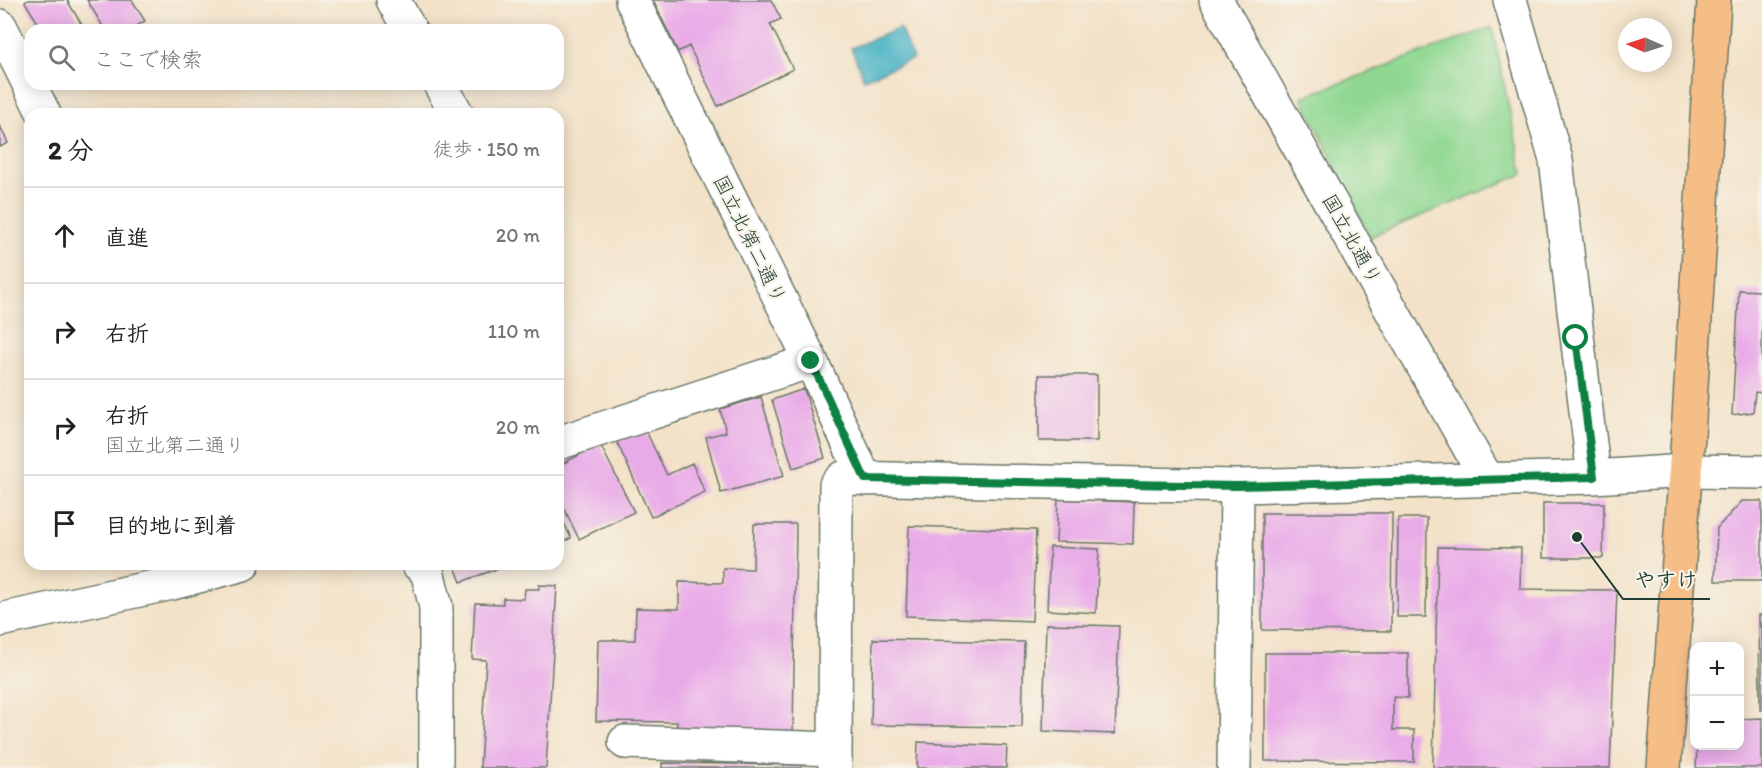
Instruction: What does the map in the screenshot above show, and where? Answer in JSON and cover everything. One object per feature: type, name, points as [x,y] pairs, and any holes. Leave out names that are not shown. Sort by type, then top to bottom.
[{"type":"main road","points":[[1664,768],[1714,0]]},
{"type":"street","points":[[393,0],[407,24]]},
{"type":"street","name":"国立北第二通り","points":[[632,0],[811,361],[865,479]]},
{"type":"street","name":"国立北通り","points":[[1216,0],[1487,479]]},
{"type":"street","points":[[1510,0],[1556,159],[1594,477]]},
{"type":"street","points":[[0,26],[24,74]]},
{"type":"street","points":[[32,90],[41,108]]},
{"type":"street","points":[[443,90],[454,108]]},
{"type":"street","points":[[564,441],[811,361]]},
{"type":"street","points":[[625,742],[835,759],[837,485],[843,478],[1237,486],[1594,477],[1685,471],[1762,472]]},
{"type":"street","points":[[1234,768],[1237,486]]},
{"type":"street","points":[[0,620],[172,583],[221,570]]},
{"type":"street","points":[[426,570],[436,607],[436,768]]},
{"type":"green space","points":[[1492,27],[1523,174],[1370,237],[1302,97]]},
{"type":"water","points":[[900,28],[913,59],[864,79],[851,48]]},
{"type":"building","points":[[28,0],[67,0],[81,24],[38,24],[25,2]]},
{"type":"building","points":[[87,0],[132,0],[145,21],[140,24],[101,24]]},
{"type":"building","points":[[653,0],[771,0],[781,19],[770,24],[793,69],[718,106],[689,46],[678,52]]},
{"type":"building","points":[[0,126],[8,143],[0,147]]},
{"type":"building","points":[[1739,290],[1762,291],[1762,393],[1755,392],[1753,412],[1732,415]]},
{"type":"building","points":[[1039,375],[1097,375],[1097,441],[1039,441]]},
{"type":"building","points":[[804,389],[825,458],[793,468],[772,400]]},
{"type":"building","points":[[761,397],[784,476],[721,493],[706,437],[726,432],[720,409]]},
{"type":"building","points":[[645,429],[667,475],[692,463],[705,492],[651,517],[617,442]]},
{"type":"building","points":[[600,444],[634,512],[579,539],[564,508],[564,463]]},
{"type":"building","points":[[1058,499],[1134,502],[1133,544],[1056,542]]},
{"type":"building","points":[[1742,501],[1762,501],[1762,581],[1715,581],[1717,528]]},
{"type":"building","points":[[1543,503],[1604,503],[1603,558],[1543,558]]},
{"type":"building","points":[[1262,513],[1392,513],[1391,631],[1262,630]]},
{"type":"building","points":[[1398,518],[1427,518],[1426,617],[1397,617]]},
{"type":"building","points":[[564,523],[571,538],[564,542]]},
{"type":"building","points":[[754,524],[796,524],[793,737],[677,736],[677,722],[596,721],[598,640],[635,640],[636,608],[679,609],[679,582],[723,583],[723,568],[753,569]]},
{"type":"building","points":[[909,526],[1036,530],[1032,621],[906,616]]},
{"type":"building","points":[[1050,547],[1099,549],[1096,613],[1047,610]]},
{"type":"building","points":[[1438,547],[1521,548],[1520,589],[1617,590],[1610,768],[1433,768]]},
{"type":"building","points":[[456,570],[494,570],[461,582]]},
{"type":"building","points":[[539,585],[557,586],[546,768],[480,768],[486,660],[472,659],[475,603],[503,604],[503,598],[524,599],[525,589],[539,589]]},
{"type":"building","points":[[1759,615],[1762,615],[1762,710],[1760,710]]},
{"type":"building","points":[[1046,624],[1119,626],[1115,734],[1043,731]]},
{"type":"building","points":[[873,639],[1024,642],[1022,727],[871,725]]},
{"type":"building","points":[[1265,653],[1408,653],[1408,698],[1393,697],[1393,730],[1414,730],[1414,762],[1265,761]]},
{"type":"building","points":[[1762,718],[1762,768],[1696,768],[1697,750],[1744,750],[1744,719]]},
{"type":"building","points":[[918,742],[1007,746],[1006,768],[917,768]]},
{"type":"building","points":[[662,763],[801,765],[801,768],[662,768]]},
{"type":"place","name":"やすけ","points":[[1577,537]]},
{"type":"route","points":[[811,361],[865,479],[1237,486],[1594,477],[1576,338]]}]
